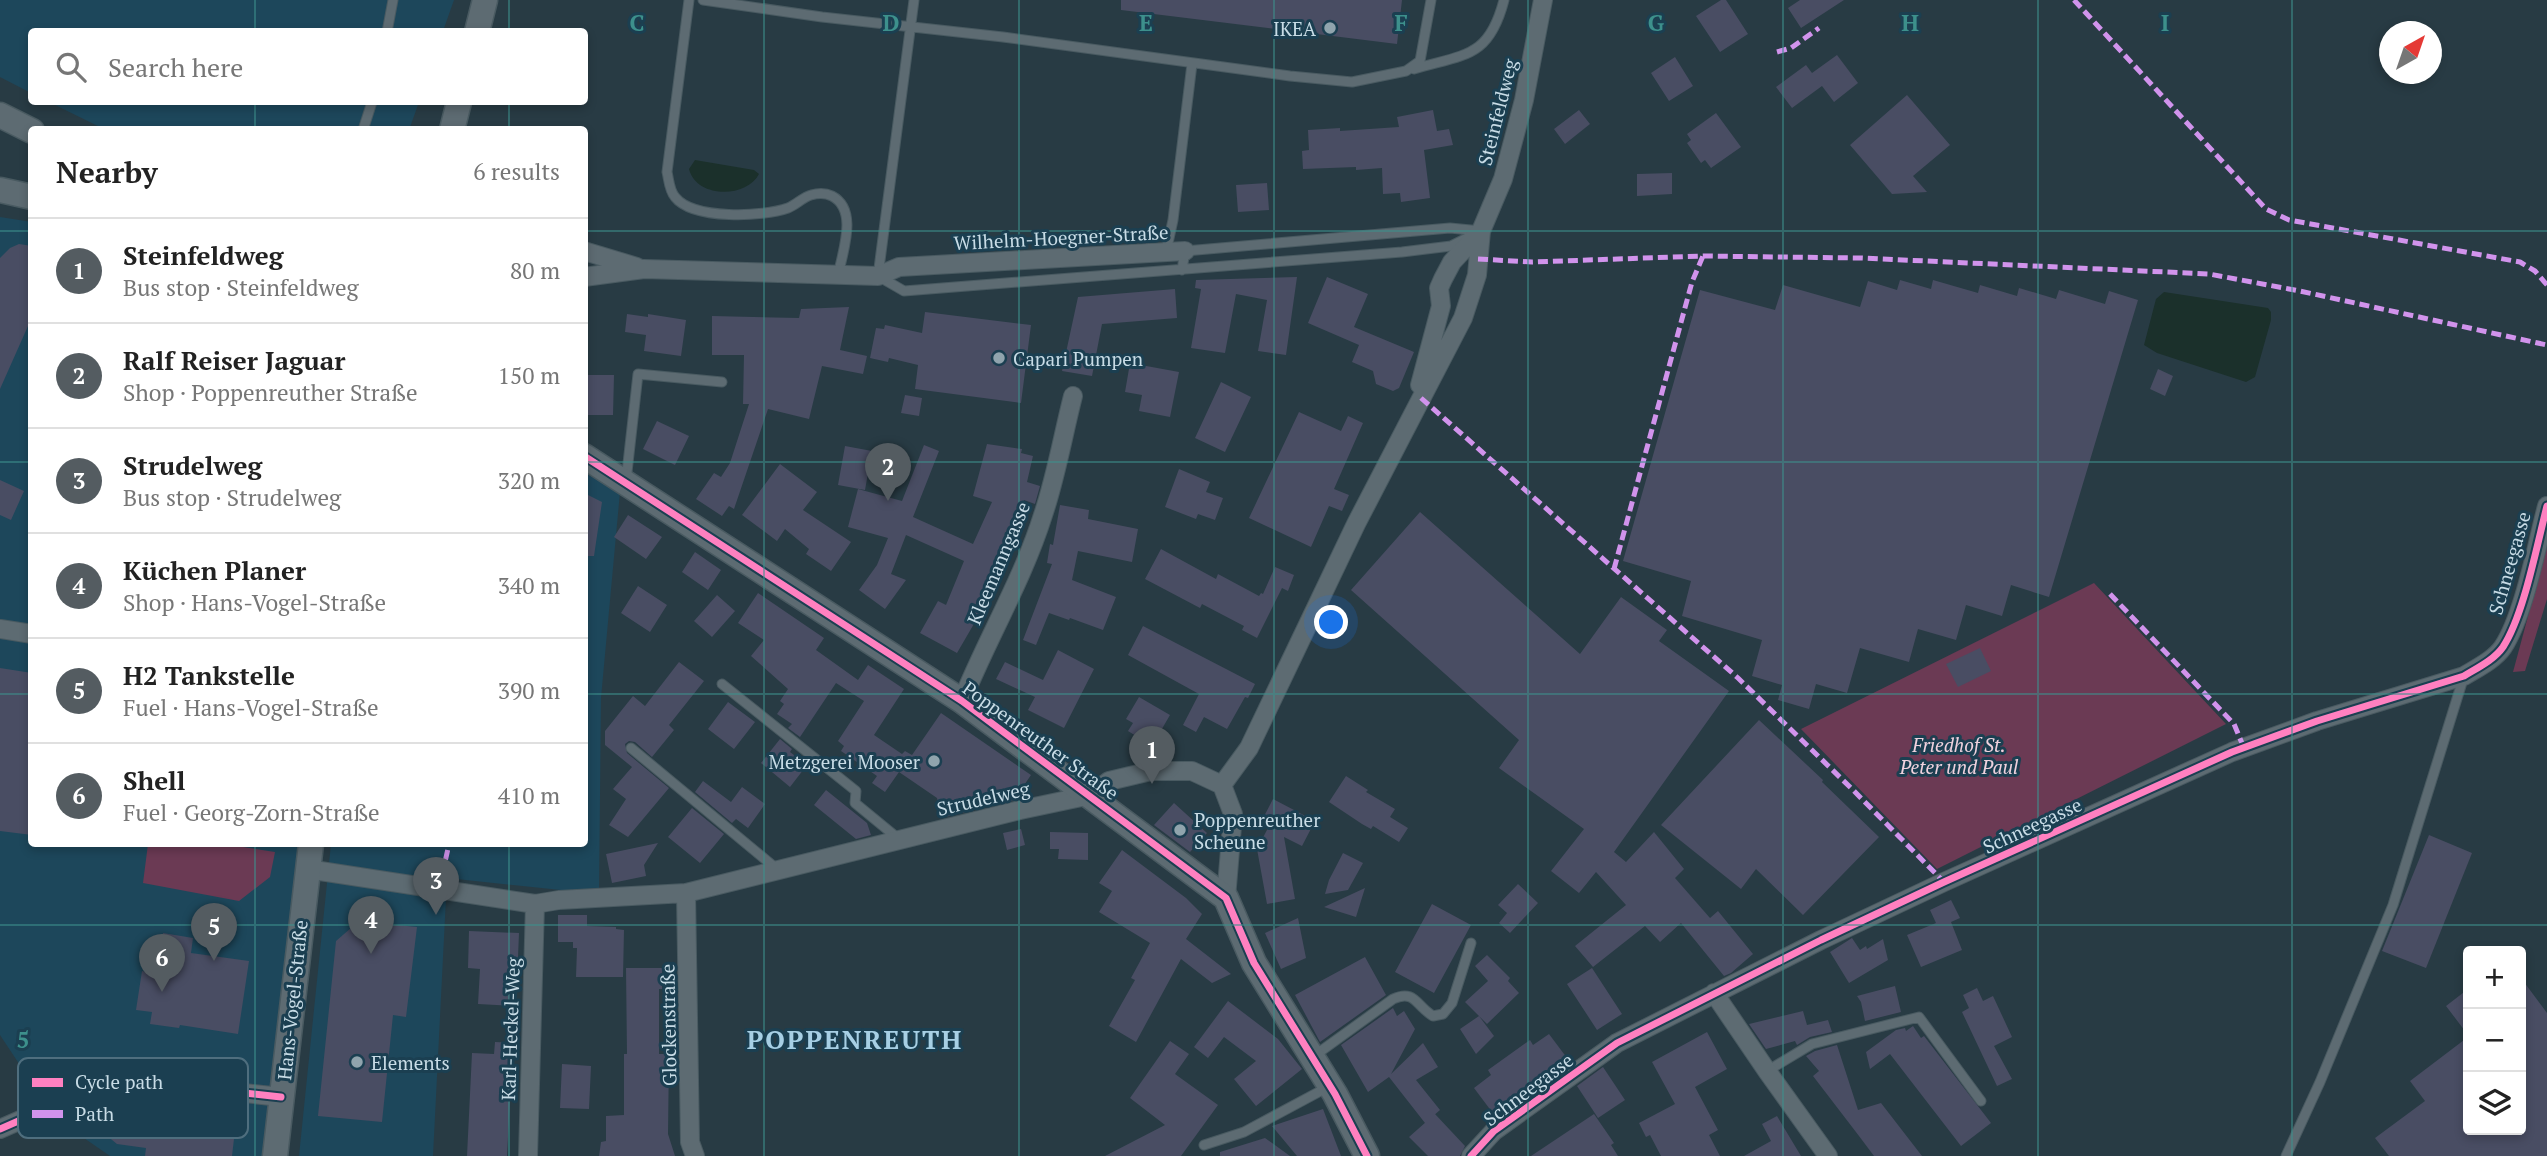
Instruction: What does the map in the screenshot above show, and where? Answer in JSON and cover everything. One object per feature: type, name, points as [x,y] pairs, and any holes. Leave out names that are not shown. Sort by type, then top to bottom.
[{"type":"street","points":[[478,28],[485,0]]},
{"type":"street","name":"Steinfeldweg","points":[[1222,785],[1249,748],[1356,524],[1463,318],[1477,275],[1481,231],[1503,179],[1524,100],[1543,0]]},
{"type":"street","points":[[453,126],[458,105]]},
{"type":"street","points":[[0,115],[28,129]]},
{"type":"street","points":[[0,190],[28,196]]},
{"type":"street","name":"Steinfeldweg","points":[[1421,398],[1422,374],[1441,306],[1439,288],[1452,262],[1481,231]]},
{"type":"street","name":"Wilhelm-Hoegner-Straße","points":[[588,277],[644,270],[878,276],[899,267],[1185,251]]},
{"type":"street","name":"Wilhelm-Hoegner-Straße","points":[[588,252],[644,270]]},
{"type":"street","name":"Kleemanngasse","points":[[962,701],[979,659],[1015,586],[1043,515],[1073,396]]},
{"type":"street","name":"Poppenreuther Straße","points":[[588,459],[962,701],[1226,898],[1254,963],[1330,1086],[1367,1156]]},
{"type":"street","name":"Schneegasse","points":[[1471,1156],[1494,1131],[1617,1044],[1714,993],[1944,882],[2232,752],[2317,721],[2464,676],[2484,664],[2502,648],[2514,624],[2547,506]]},
{"type":"street","points":[[0,614],[15,631]]},
{"type":"street","points":[[1091,795],[1109,781],[1151,771],[1192,771],[1222,785],[1233,814],[1226,898]]},
{"type":"street","name":"Strudelweg","points":[[307,869],[535,904],[559,900],[686,893],[1020,810],[1091,795]]},
{"type":"street","name":"Hans-Vogel-Straße","points":[[275,1156],[311,847]]},
{"type":"street","name":"Glockenstraße","points":[[686,893],[690,1142],[695,1156]]},
{"type":"street","name":"Karl-Heckel-Weg","points":[[528,1156],[535,904]]},
{"type":"street","points":[[1714,993],[1828,1156]]},
{"type":"street","points":[[248,1093],[281,1097]]},
{"type":"street","points":[[0,1129],[18,1121]]},
{"type":"lane","points":[[388,28],[393,0]]},
{"type":"lane","points":[[689,0],[667,172],[674,196],[682,204],[708,213],[764,214],[790,208],[810,195],[823,193],[834,197],[845,210],[847,225],[838,276]]},
{"type":"lane","points":[[703,0],[1192,64],[1352,82],[1406,71],[1472,52],[1488,40],[1498,22],[1504,0]]},
{"type":"lane","points":[[914,0],[878,276],[904,291],[1451,246],[1481,231]]},
{"type":"lane","points":[[1406,71],[1420,61],[1431,0]]},
{"type":"lane","points":[[1166,251],[1173,220],[1192,64]]},
{"type":"lane","points":[[364,126],[371,105]]},
{"type":"lane","name":"Wilhelm-Hoegner-Straße","points":[[1185,251],[1450,228],[1481,231]]},
{"type":"lane","points":[[1182,270],[1185,251]]},
{"type":"lane","points":[[626,483],[638,374],[722,382]]},
{"type":"lane","points":[[2286,1156],[2320,1082],[2393,905],[2464,676]]},
{"type":"lane","points":[[722,684],[856,791],[855,803],[900,840]]},
{"type":"lane","points":[[631,748],[779,870]]},
{"type":"lane","points":[[1312,1057],[1393,999],[1403,995],[1413,997],[1423,1010],[1433,1016],[1443,1014],[1452,1003],[1471,943]]},
{"type":"lane","points":[[1767,1071],[1812,1044],[1919,1017],[1981,1101]]},
{"type":"lane","points":[[1204,1145],[1244,1132],[1330,1086]]},
{"type":"shaded area","points":[[0,0],[454,0],[444,28],[28,28],[28,91],[0,77]]},
{"type":"shaded area","points":[[55,105],[418,105],[410,126],[98,126]]},
{"type":"shaded area","points":[[695,160],[754,170],[759,174],[744,188],[722,192],[711,190],[693,179],[689,169]]},
{"type":"shaded area","points":[[0,217],[28,221],[28,847],[302,847],[266,1156],[110,1156],[84,1138],[248,1138],[248,1058],[18,1058],[18,1062],[0,1035]]},
{"type":"shaded area","points":[[2164,292],[2268,308],[2271,320],[2255,377],[2246,382],[2157,353],[2144,345],[2156,299]]},
{"type":"shaded area","points":[[588,475],[620,492],[601,698],[599,894],[447,878],[433,1156],[299,1156],[331,847],[588,847]]},
{"type":"green space","points":[[2547,546],[2547,599],[2525,671],[2513,672]]},
{"type":"green space","name":"Friedhof St. Peter und Paul","points":[[2094,583],[2226,724],[1937,869],[1801,729]]},
{"type":"green space","points":[[148,847],[243,847],[275,852],[270,877],[239,901],[143,883]]},
{"type":"building","name":"IKEA","points":[[1121,0],[1402,0],[1397,44],[1121,10]]},
{"type":"building","points":[[1721,0],[1726,0],[1748,34],[1720,52],[1696,16]]},
{"type":"building","points":[[1800,0],[1844,0],[1801,28],[1788,8]]},
{"type":"building","points":[[1837,55],[1858,83],[1834,102],[1822,86],[1792,108],[1776,87],[1806,65],[1812,73]]},
{"type":"building","points":[[1675,57],[1693,86],[1669,101],[1651,73]]},
{"type":"building","points":[[1907,95],[1950,145],[1913,176],[1927,192],[1892,194],[1850,145]]},
{"type":"building","points":[[1433,110],[1437,131],[1449,129],[1453,145],[1424,150],[1430,198],[1401,202],[1400,193],[1383,194],[1382,168],[1303,169],[1302,151],[1309,150],[1308,130],[1399,127],[1397,117]]},
{"type":"building","points":[[1579,110],[1590,124],[1565,144],[1554,129]]},
{"type":"building","points":[[1716,113],[1741,147],[1711,168],[1705,160],[1701,163],[1687,143],[1691,140],[1687,134]]},
{"type":"building","points":[[1672,173],[1672,194],[1637,196],[1637,174]]},
{"type":"building","points":[[1267,183],[1269,210],[1238,212],[1236,185]]},
{"type":"building","points":[[19,244],[28,245],[28,326],[0,389],[0,258],[10,248]]},
{"type":"building","points":[[1297,277],[1286,355],[1258,351],[1267,300],[1236,294],[1225,353],[1191,348],[1201,289],[1195,288],[1196,280]]},
{"type":"building","points":[[1327,277],[1368,294],[1354,327],[1414,352],[1399,388],[1393,391],[1376,384],[1373,371],[1352,362],[1359,345],[1308,323]]},
{"type":"building","points":[[1900,280],[1931,289],[1933,280],[1978,293],[1980,285],[2017,296],[2019,288],[2056,299],[2059,290],[2105,304],[2109,291],[2138,300],[2049,597],[2011,585],[2002,616],[1966,605],[1956,640],[1918,629],[1909,662],[1860,648],[1847,693],[1816,684],[1809,709],[1778,700],[1782,685],[1752,676],[1762,640],[1682,616],[1691,581],[1623,561],[1700,290],[1775,310],[1783,285],[1860,307],[1868,281],[1897,290]]},
{"type":"building","points":[[1175,289],[1177,318],[1102,324],[1092,376],[1062,371],[1078,297]]},
{"type":"building","points":[[849,307],[840,350],[867,356],[863,374],[822,366],[809,419],[768,409],[734,509],[729,506],[722,516],[696,499],[714,473],[721,477],[730,463],[749,404],[743,404],[744,355],[712,355],[712,316],[799,318],[801,309]]},
{"type":"building","points":[[925,312],[1031,325],[1021,403],[915,389],[918,365],[889,358],[888,362],[870,358],[876,328],[884,329],[885,325],[922,333]]},
{"type":"building","points":[[627,314],[648,317],[648,314],[686,320],[681,356],[644,351],[646,335],[625,332]]},
{"type":"building","points":[[1130,363],[1179,372],[1170,417],[1139,411],[1142,395],[1125,392]]},
{"type":"building","points":[[2158,369],[2173,376],[2165,396],[2150,389]]},
{"type":"building","points":[[588,375],[614,375],[613,415],[588,415]]},
{"type":"building","points":[[1221,382],[1251,397],[1225,452],[1195,438]]},
{"type":"building","points":[[905,395],[922,398],[919,416],[901,413]]},
{"type":"building","points":[[1299,412],[1341,431],[1348,416],[1363,423],[1334,489],[1349,495],[1342,511],[1329,506],[1311,547],[1249,518]]},
{"type":"building","points":[[657,421],[689,436],[675,465],[643,449]]},
{"type":"building","points":[[987,444],[1022,449],[1021,453],[1033,456],[1027,482],[1040,486],[1035,504],[1024,500],[996,563],[1003,566],[989,598],[957,653],[920,633],[938,601],[946,605],[964,561],[906,535],[891,574],[906,580],[885,609],[859,590],[877,565],[888,538],[848,527],[858,489],[902,501],[924,445],[939,451],[913,517],[973,544],[992,502],[973,496]]},
{"type":"building","points":[[845,446],[872,451],[865,490],[838,485]]},
{"type":"building","points":[[780,464],[817,492],[803,510],[851,542],[831,571],[806,554],[809,549],[785,529],[777,541],[742,515]]},
{"type":"building","points":[[1179,469],[1210,482],[1206,492],[1223,498],[1215,520],[1198,514],[1196,519],[1165,507]]},
{"type":"building","points":[[0,480],[24,491],[11,520],[0,515]]},
{"type":"building","points":[[588,495],[602,502],[594,556],[588,556]]},
{"type":"building","points":[[1060,505],[1089,510],[1088,519],[1138,529],[1132,562],[1078,551],[1072,580],[1116,597],[1103,630],[1049,613],[1036,645],[1023,640],[1052,564],[1047,563]]},
{"type":"building","points":[[1420,512],[1580,654],[1621,597],[1667,630],[1659,641],[1729,691],[1614,852],[1626,862],[1654,832],[1684,869],[1675,878],[1710,918],[1718,911],[1753,954],[1731,973],[1724,976],[1681,923],[1660,942],[1645,926],[1593,967],[1575,946],[1626,905],[1596,872],[1579,893],[1551,871],[1584,829],[1499,768],[1519,740],[1351,590]]},
{"type":"building","points":[[628,515],[662,537],[646,559],[614,537]]},
{"type":"building","points":[[1161,549],[1216,579],[1218,574],[1259,596],[1263,594],[1275,567],[1294,575],[1288,591],[1282,588],[1257,638],[1242,630],[1244,626],[1202,604],[1200,608],[1145,579]]},
{"type":"building","points":[[695,552],[721,570],[708,590],[682,572]]},
{"type":"building","points":[[638,586],[667,605],[650,632],[621,613]]},
{"type":"building","points":[[758,593],[824,638],[816,650],[858,680],[868,665],[904,689],[874,735],[902,754],[905,751],[912,755],[941,713],[1031,775],[1014,800],[941,818],[937,798],[899,772],[885,792],[872,783],[877,776],[841,751],[844,746],[838,741],[864,701],[836,683],[800,737],[788,728],[792,724],[777,714],[784,704],[780,701],[788,689],[751,656],[764,640],[738,623]]},
{"type":"building","points":[[717,595],[735,611],[712,637],[694,621]]},
{"type":"building","points":[[1143,626],[1255,684],[1227,729],[1204,717],[1196,732],[1183,725],[1199,694],[1128,655]]},
{"type":"building","points":[[1980,648],[1991,671],[1958,687],[1946,664]]},
{"type":"building","points":[[1058,650],[1094,669],[1064,728],[1028,710],[1035,697],[996,679],[1005,662],[1043,680]]},
{"type":"building","points":[[679,662],[704,681],[669,725],[674,730],[652,757],[635,742],[629,741],[625,744],[627,753],[669,788],[628,837],[609,825],[626,799],[613,789],[632,767],[605,745],[605,731],[633,696],[645,706]]},
{"type":"building","points":[[0,668],[28,672],[28,834],[0,831]]},
{"type":"building","points":[[1139,697],[1170,715],[1152,746],[1128,731],[1133,723],[1126,719]]},
{"type":"building","points":[[728,702],[755,722],[734,749],[708,729]]},
{"type":"building","points":[[1759,720],[1879,837],[1803,915],[1756,869],[1741,889],[1661,825]]},
{"type":"building","points":[[780,739],[792,749],[790,752],[807,765],[790,787],[761,763]]},
{"type":"building","points":[[1346,776],[1395,809],[1390,817],[1408,828],[1399,842],[1373,826],[1371,829],[1362,824],[1329,802]]},
{"type":"building","points":[[703,781],[731,802],[742,787],[765,804],[748,828],[736,819],[732,823],[695,792]]},
{"type":"building","points":[[826,790],[867,823],[871,835],[856,839],[814,805]]},
{"type":"building","points":[[1273,799],[1315,821],[1302,846],[1284,837],[1295,899],[1267,904],[1257,849],[1268,828],[1260,824]]},
{"type":"building","name":"Poppenreuther Scheune","points":[[1174,803],[1207,833],[1190,852],[1154,825]]},
{"type":"building","points":[[692,808],[724,834],[700,863],[668,837]]},
{"type":"building","points":[[1021,829],[1025,845],[1007,850],[1003,833]]},
{"type":"building","points":[[1050,832],[1088,833],[1088,860],[1058,859],[1059,849],[1050,849]]},
{"type":"building","points":[[2429,835],[2472,853],[2426,968],[2382,951]]},
{"type":"building","points":[[658,843],[644,865],[646,876],[612,883],[606,854]]},
{"type":"building","points":[[1122,850],[1186,898],[1202,914],[1186,939],[1231,974],[1212,983],[1181,959],[1136,1042],[1109,1026],[1135,980],[1131,978],[1150,943],[1099,912],[1112,891],[1099,883]]},
{"type":"building","points":[[1343,853],[1363,863],[1348,890],[1325,894],[1329,880]]},
{"type":"building","points":[[1518,884],[1538,903],[1510,933],[1499,923],[1507,913],[1498,905]]},
{"type":"building","points":[[1365,888],[1356,917],[1324,907]]},
{"type":"building","points":[[1951,900],[1960,918],[1951,922],[1962,950],[1921,967],[1907,935],[1936,923],[1930,910]]},
{"type":"building","points":[[1432,904],[1471,925],[1434,993],[1395,972]]},
{"type":"building","points":[[558,915],[587,915],[587,926],[616,927],[624,930],[623,977],[576,977],[577,948],[573,948],[573,942],[558,942]]},
{"type":"building","points":[[1298,918],[1306,958],[1281,969],[1265,933]]},
{"type":"building","points":[[359,921],[417,927],[406,1017],[393,1015],[382,1122],[318,1116],[336,941]]},
{"type":"building","points":[[469,931],[519,933],[516,1006],[478,1004],[480,969],[468,968]]},
{"type":"building","points":[[163,933],[193,938],[191,953],[249,961],[238,1034],[180,1025],[179,1028],[150,1024],[152,1012],[136,1010],[142,971],[156,974]]},
{"type":"building","points":[[1852,938],[1860,950],[1866,946],[1867,949],[1883,939],[1888,960],[1849,983],[1830,952]]},
{"type":"building","points":[[1487,955],[1510,978],[1508,981],[1519,993],[1487,1024],[1465,1002],[1488,981],[1475,966]]},
{"type":"building","points":[[1365,957],[1386,995],[1320,1042],[1295,995]]},
{"type":"building","points":[[626,968],[662,968],[662,989],[659,989],[659,1054],[669,1054],[668,1134],[675,1156],[599,1156],[601,1142],[606,1141],[606,1116],[624,1115],[624,1054],[627,1054]]},
{"type":"building","points":[[1592,968],[1622,1014],[1597,1030],[1567,984]]},
{"type":"building","points":[[2526,985],[2547,1013],[2547,1156],[2389,1156],[2375,1138],[2425,1101],[2410,1081],[2463,1041],[2463,1135],[2526,1135]]},
{"type":"building","points":[[1895,986],[1901,1012],[1865,1021],[1857,996]]},
{"type":"building","points":[[1977,988],[1983,1001],[1993,996],[2012,1037],[1994,1046],[2012,1079],[1997,1086],[1962,1012],[1969,1008],[1963,995]]},
{"type":"building","points":[[2463,993],[2463,1028],[2446,1006]]},
{"type":"building","points":[[1228,1001],[1278,1039],[1302,1069],[1256,1106],[1234,1079],[1256,1061],[1224,1037],[1208,1058],[1194,1047]]},
{"type":"building","points":[[1393,1008],[1397,1016],[1404,1011],[1415,1029],[1391,1074],[1423,1043],[1438,1067],[1416,1080],[1440,1110],[1425,1123],[1389,1077],[1368,1092],[1341,1045]]},
{"type":"building","points":[[1803,1011],[1807,1025],[1828,1020],[1832,1032],[1810,1037],[1797,1045],[1795,1041],[1766,1049],[1749,1024]]},
{"type":"building","points":[[1479,1016],[1494,1036],[1476,1054],[1460,1029]]},
{"type":"building","points":[[1913,1026],[1921,1038],[1924,1036],[1991,1123],[1961,1146],[1890,1054],[1870,1069],[1866,1052],[1896,1030],[1905,1028],[1906,1031]]},
{"type":"building","points":[[1707,1032],[1727,1069],[1695,1087],[1718,1130],[1709,1135],[1720,1156],[1661,1156],[1650,1135],[1646,1137],[1639,1123],[1675,1104],[1652,1062]]},
{"type":"building","points":[[1549,1034],[1567,1058],[1492,1112],[1474,1088],[1491,1075],[1488,1070],[1530,1040],[1533,1045]]},
{"type":"building","points":[[1170,1041],[1189,1054],[1175,1074],[1218,1105],[1181,1156],[1105,1156],[1165,1125],[1130,1098]]},
{"type":"building","points":[[495,1042],[513,1043],[507,1156],[467,1156],[472,1053],[494,1054]]},
{"type":"building","points":[[1837,1045],[1858,1110],[1881,1103],[1922,1156],[1874,1156],[1813,1076],[1819,1071],[1806,1056]]},
{"type":"building","points":[[562,1064],[591,1066],[589,1109],[560,1108]]},
{"type":"building","points":[[1603,1067],[1625,1100],[1598,1118],[1577,1086]]},
{"type":"building","points":[[1323,1109],[1341,1156],[1297,1156],[1272,1126]]},
{"type":"building","points":[[1435,1114],[1465,1146],[1460,1156],[1428,1156],[1409,1137]]},
{"type":"building","points":[[1594,1114],[1614,1143],[1611,1145],[1618,1156],[1531,1156]]},
{"type":"building","points":[[1777,1116],[1801,1156],[1744,1156],[1771,1141],[1762,1124]]},
{"type":"building","points":[[110,1138],[234,1138],[232,1156],[145,1156],[146,1148],[117,1144]]},
{"type":"building","points":[[1265,1138],[1290,1156],[1220,1156],[1220,1152]]},
{"type":"marked path","points":[[2074,0],[2266,209],[2289,220],[2520,262],[2535,271],[2547,285]]},
{"type":"marked path","points":[[1777,52],[1791,48],[1819,28]]},
{"type":"marked path","points":[[1478,259],[1532,262],[1703,256],[1861,258],[2209,274],[2547,345]]},
{"type":"marked path","points":[[1614,569],[1692,282],[1703,256]]},
{"type":"marked path","points":[[1421,398],[1738,678],[1944,882]]},
{"type":"marked path","points":[[2110,594],[2234,724],[2244,748]]},
{"type":"marked path","points":[[439,889],[448,847]]},
{"type":"cycle path","points":[[588,459],[962,701],[1226,898],[1254,963],[1335,1094],[1367,1156]]},
{"type":"cycle path","points":[[1471,1156],[1494,1131],[1617,1043],[1821,940],[2232,752],[2317,721],[2464,676],[2480,667],[2499,652],[2511,633],[2524,598],[2547,506]]},
{"type":"cycle path","points":[[248,1093],[281,1097]]},
{"type":"cycle path","points":[[0,1129],[18,1121]]},
{"type":"place","name":"IKEA","points":[[1330,28]]},
{"type":"place","name":"Capari Pumpen","points":[[999,358]]},
{"type":"place","name":"Ralf Reiser Jaguar","points":[[888,501]]},
{"type":"place","name":"Metzgerei Mooser","points":[[934,761]]},
{"type":"place","name":"Steinfeldweg","points":[[1152,784]]},
{"type":"place","name":"Poppenreuther Scheune","points":[[1180,830]]},
{"type":"place","name":"Strudelweg","points":[[436,915]]},
{"type":"place","name":"Küchen Planer","points":[[371,954]]},
{"type":"place","name":"H2 Tankstelle","points":[[214,961]]},
{"type":"place","name":"Shell","points":[[162,992]]},
{"type":"place","name":"Elements","points":[[357,1062]]},
{"type":"district","name":"POPPENREUTH","points":[[855,1039]]}]
